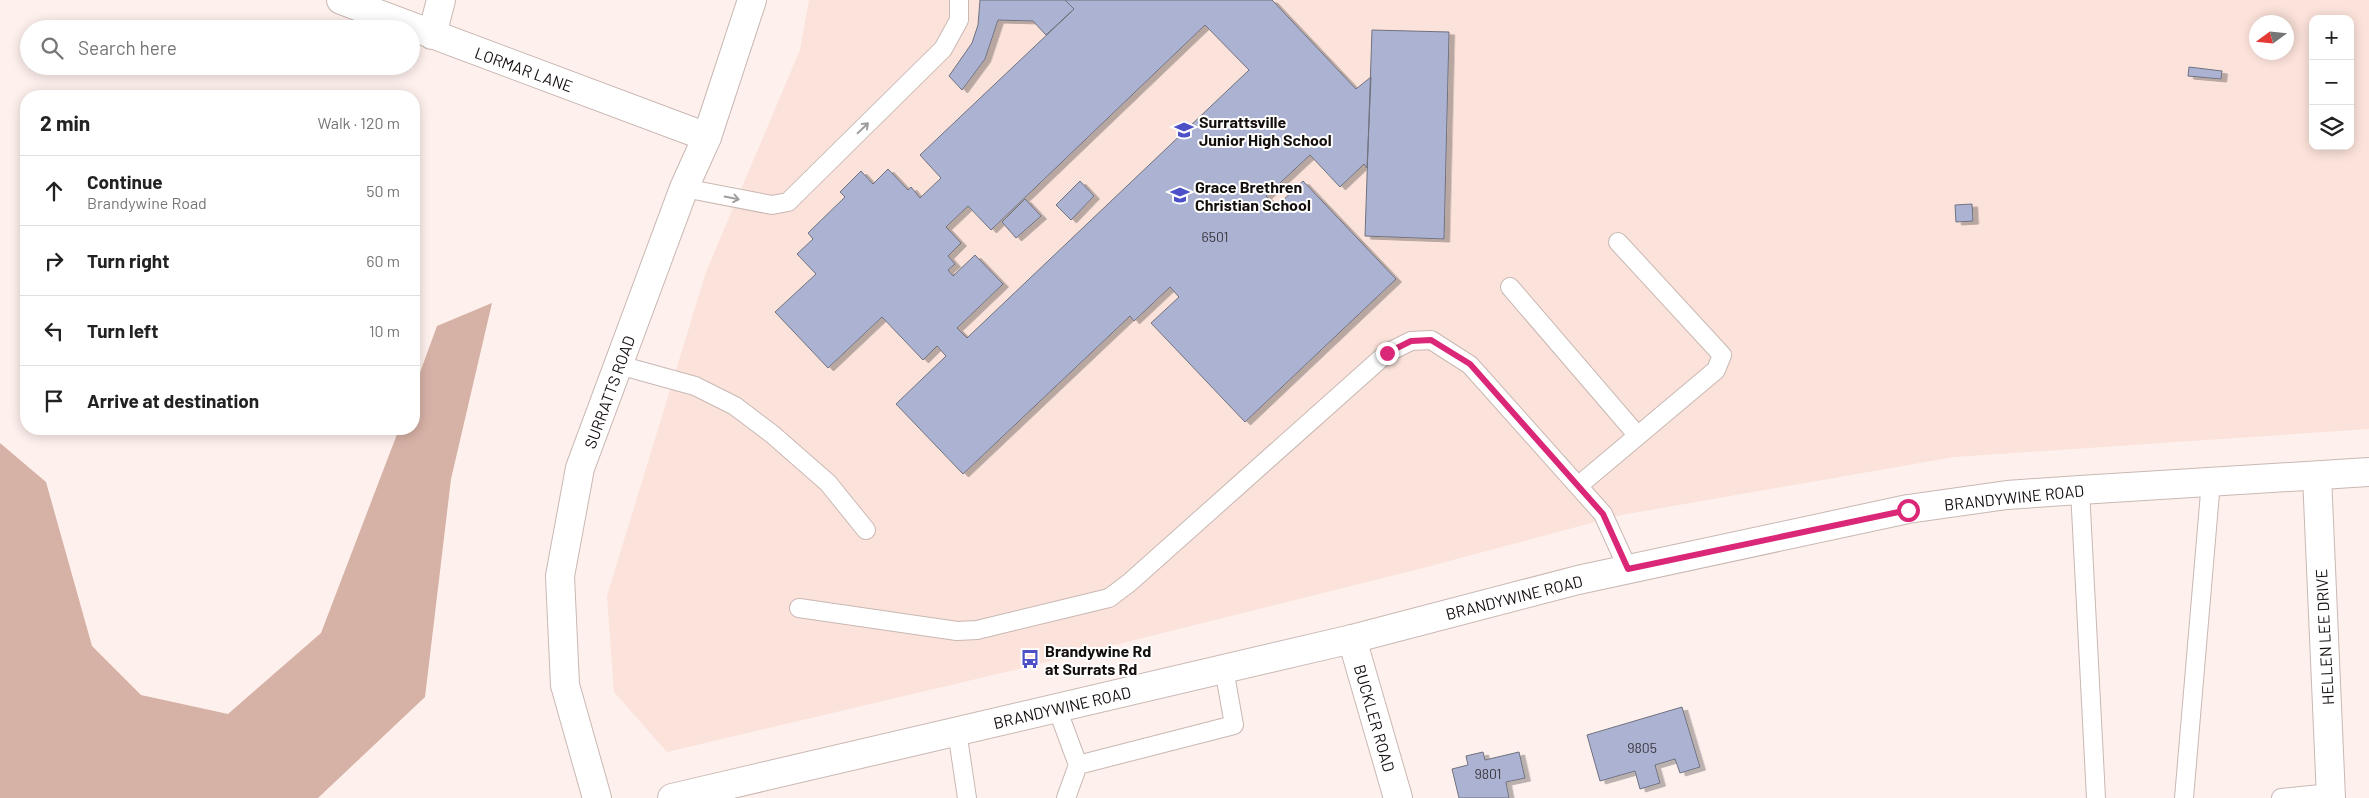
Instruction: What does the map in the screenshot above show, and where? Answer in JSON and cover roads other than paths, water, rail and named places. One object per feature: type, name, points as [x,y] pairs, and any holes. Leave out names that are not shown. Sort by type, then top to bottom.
[{"type":"main road","name":"LORMAR LANE","points":[[341,0],[393,20]]},
{"type":"main road","points":[[432,35],[441,0]]},
{"type":"main road","name":"SURRATTS ROAD","points":[[597,798],[565,685],[560,576],[580,468],[684,188],[707,137],[752,0]]},
{"type":"main road","name":"LORMAR LANE","points":[[420,30],[707,137]]},
{"type":"main road","name":"BRANDYWINE ROAD","points":[[672,798],[1352,639],[1578,580],[1908,510],[2006,496],[2369,472]]},
{"type":"main road","name":"HELLEN LEE DRIVE","points":[[2317,476],[2331,796]]},
{"type":"main road","name":"BUCKLER ROAD","points":[[1352,639],[1398,798]]},
{"type":"lane","points":[[684,188],[772,205],[788,202],[944,49],[959,20],[959,0]]},
{"type":"lane","points":[[1578,486],[1716,370],[1722,355],[1618,242]]},
{"type":"lane","points":[[1510,287],[1638,436]]},
{"type":"lane","points":[[798,608],[957,631],[977,630],[1109,598],[1129,583],[1387,353],[1411,341],[1431,340],[1470,364],[1603,514],[1628,569]]},
{"type":"lane","points":[[619,365],[695,386],[735,406],[772,434],[828,483],[866,530]]},
{"type":"lane","points":[[2184,798],[2211,481]]},
{"type":"lane","points":[[2080,490],[2096,798]]},
{"type":"lane","points":[[1078,765],[1234,725],[1224,669]]},
{"type":"lane","points":[[1057,708],[1078,765],[1066,798]]},
{"type":"lane","points":[[957,731],[967,798]]},
{"type":"lane","points":[[2281,798],[2331,796]]},
{"type":"place","name":"Surrattsville Junior High School","points":[[1184,130]]},
{"type":"place","name":"Grace Brethren Christian School","points":[[1180,195]]},
{"type":"place","name":"Brandywine Rd at Surrats Rd","points":[[1030,659]]}]
